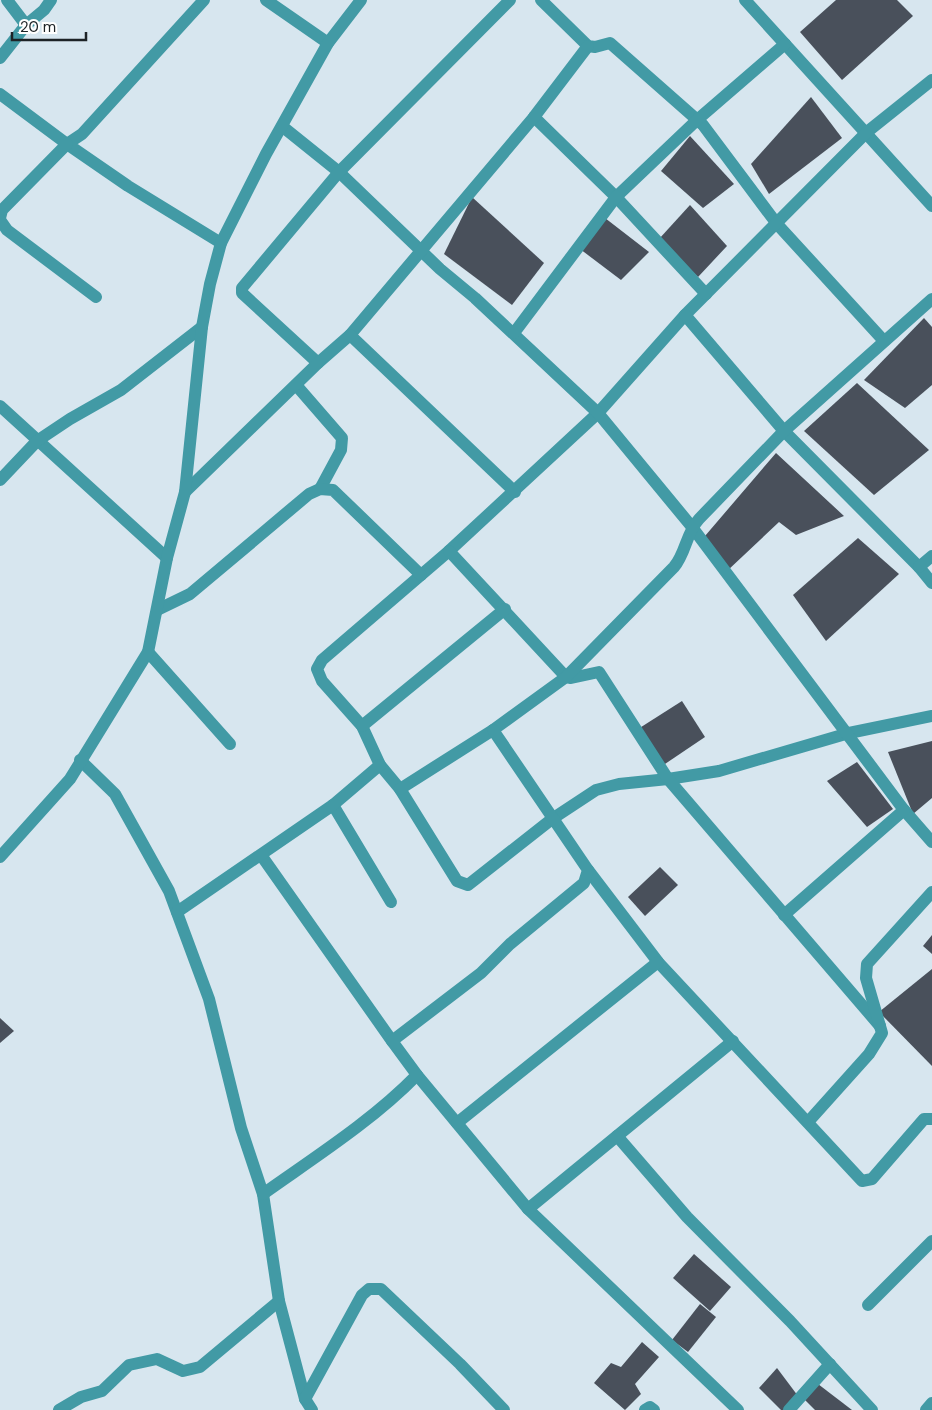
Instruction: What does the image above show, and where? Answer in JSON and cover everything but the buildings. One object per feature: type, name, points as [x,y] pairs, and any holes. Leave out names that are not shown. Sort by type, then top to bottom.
[{"type":"street","points":[[7,0],[26,25]]},
{"type":"street","points":[[0,58],[26,25],[44,10],[51,0]]},
{"type":"street","points":[[96,297],[7,230],[0,219],[2,210],[67,144],[82,134],[204,0]]},
{"type":"street","points":[[266,0],[328,43]]},
{"type":"street","points":[[0,857],[70,779],[148,652],[167,558],[185,492],[202,327],[210,284],[221,243],[266,154],[283,127],[328,43],[361,0]]},
{"type":"street","points":[[318,363],[242,293],[242,288],[339,172],[510,0]]},
{"type":"street","points":[[541,0],[588,46],[595,47],[610,43],[697,120],[777,224],[884,341]]},
{"type":"street","points":[[745,0],[867,132],[932,206]]},
{"type":"street","points":[[514,333],[616,197],[697,120],[785,44]]},
{"type":"street","points":[[185,492],[318,363],[350,335],[534,117],[588,46]]},
{"type":"street","points":[[932,80],[867,132],[685,315],[598,413],[515,492],[322,660],[317,669],[322,681],[362,726],[380,766],[400,789],[458,881],[468,885],[552,819],[596,790],[619,784],[668,779],[718,770],[848,733],[932,716]]},
{"type":"street","points":[[2,100],[128,186],[221,243]]},
{"type":"street","points":[[534,117],[616,197],[706,294]]},
{"type":"street","points":[[283,127],[339,172],[420,250],[514,333],[598,413],[692,527],[904,810],[932,842]]},
{"type":"street","points":[[400,789],[492,730],[566,677],[674,567],[682,557],[692,527],[784,431],[932,298]]},
{"type":"street","points":[[685,315],[784,431],[919,567],[932,583]]},
{"type":"street","points":[[0,480],[37,441],[70,419],[121,390],[202,327]]},
{"type":"street","points":[[350,335],[515,492]]},
{"type":"street","points":[[296,385],[342,438],[341,450],[320,489]]},
{"type":"street","points":[[0,406],[167,558]]},
{"type":"street","points":[[157,610],[190,594],[309,494],[320,489],[333,490],[421,575]]},
{"type":"street","points":[[449,550],[566,677],[571,678],[600,672],[668,779],[880,1026]]},
{"type":"street","points":[[919,567],[932,556]]},
{"type":"street","points":[[362,726],[505,610]]},
{"type":"street","points":[[148,652],[230,744]]},
{"type":"street","points":[[492,730],[588,870],[658,962],[733,1040],[862,1181],[872,1179],[924,1119],[931,1118]]},
{"type":"street","points":[[80,760],[115,794],[169,891],[209,999],[240,1128],[263,1194],[279,1301],[309,1405]]},
{"type":"street","points":[[177,912],[333,805],[380,766]]},
{"type":"street","points":[[333,805],[391,902]]},
{"type":"street","points":[[784,915],[904,810]]},
{"type":"street","points":[[261,855],[416,1075],[528,1209],[738,1410]]},
{"type":"street","points":[[392,1041],[481,972],[510,944],[584,883],[588,870]]},
{"type":"street","points":[[808,1122],[870,1054],[882,1033],[866,978],[867,964],[932,892]]},
{"type":"street","points":[[457,1123],[658,962]]},
{"type":"street","points":[[528,1209],[733,1040]]},
{"type":"street","points":[[263,1194],[348,1132],[404,1088],[416,1075]]},
{"type":"street","points":[[617,1136],[687,1217],[830,1364],[872,1410]]},
{"type":"street","points":[[868,1305],[932,1241]]},
{"type":"street","points":[[309,1405],[362,1295],[369,1290],[381,1289],[460,1364],[504,1410]]},
{"type":"street","points":[[59,1410],[80,1396],[102,1391],[129,1365],[157,1360],[183,1371],[200,1367],[279,1301]]},
{"type":"street","points":[[789,1410],[830,1364]]},
{"type":"street","points":[[926,1410],[932,1403]]},
{"type":"street","points":[[645,1410],[650,1407],[654,1410]]}]
